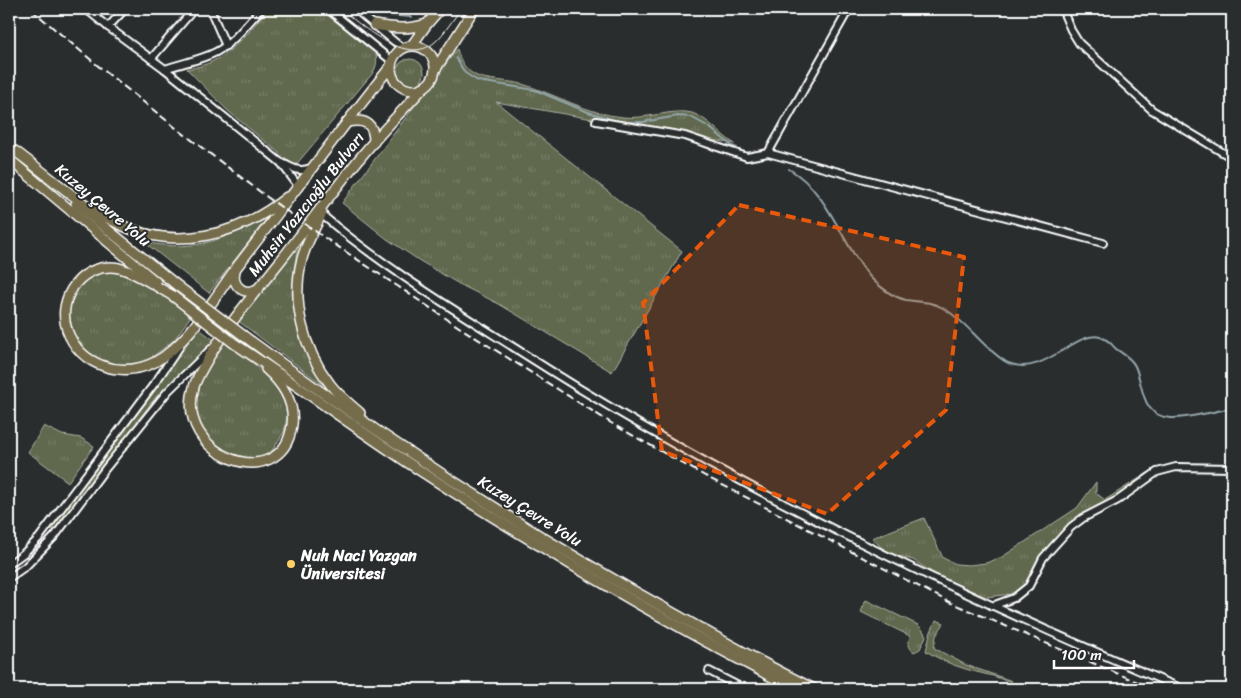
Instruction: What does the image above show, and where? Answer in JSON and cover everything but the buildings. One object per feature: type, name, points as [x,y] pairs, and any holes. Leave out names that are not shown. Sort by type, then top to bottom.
[{"type":"highway","points":[[412,45],[440,9]]},
{"type":"highway","points":[[435,70],[434,61],[428,51],[412,45],[402,48],[391,64],[394,79],[400,85],[411,90],[424,87],[433,78],[435,70],[474,9]]},
{"type":"highway","points":[[374,24],[403,29],[427,24]]},
{"type":"highway","name":"Muhsin Yazıcıoğlu Bulvarı","points":[[173,296],[129,271],[117,268],[94,271],[84,276],[69,291],[64,311],[68,331],[78,349],[86,357],[105,368],[121,370],[138,369],[155,361],[172,348],[192,328],[391,64]]},
{"type":"highway","name":"Muhsin Yazıcıoğlu Bulvarı","points":[[235,344],[271,374],[282,386],[290,401],[293,415],[292,428],[288,440],[271,458],[260,462],[247,464],[223,456],[207,443],[196,428],[192,416],[193,389],[199,375],[217,343],[327,200],[374,142],[424,87]]},
{"type":"highway","points":[[347,122],[360,120],[367,123],[373,130],[374,142]]},
{"type":"highway","points":[[12,148],[103,215],[134,230],[160,237],[201,237],[227,231],[270,210],[299,187]]},
{"type":"highway","name":"Kuzey Çevre Yolu","points":[[12,148],[88,214],[179,287],[310,385],[523,526],[631,590],[814,689]]},
{"type":"highway","name":"Kuzey Çevre Yolu","points":[[9,159],[173,296]]},
{"type":"highway","points":[[327,200],[303,256],[298,283],[299,309],[312,352],[330,384],[344,399],[439,471]]},
{"type":"highway","points":[[235,270],[234,280],[239,288],[251,292],[260,288]]},
{"type":"highway","points":[[173,296],[235,344]]},
{"type":"highway","name":"Kuzey Çevre Yolu","points":[[235,344],[367,436],[518,533],[649,611],[795,689]]},
{"type":"street","points":[[86,9],[165,68],[280,162],[296,170],[303,171],[314,167]]},
{"type":"street","points":[[108,27],[124,9]]},
{"type":"street","points":[[151,59],[194,9]]},
{"type":"street","points":[[210,9],[226,46]]},
{"type":"street","points":[[165,68],[210,55],[226,46],[261,9]]},
{"type":"street","points":[[328,9],[391,64]]},
{"type":"street","points":[[356,9],[402,48]]},
{"type":"street","points":[[768,152],[848,9]]},
{"type":"street","points":[[1062,9],[1079,43],[1144,103],[1168,121],[1232,158]]},
{"type":"street","points":[[596,121],[685,136],[747,157],[768,152],[1103,243]]},
{"type":"street","points":[[280,162],[299,187]]},
{"type":"street","points":[[1232,182],[1232,190]]},
{"type":"street","points":[[321,214],[360,246],[447,305],[566,382],[637,424],[806,516],[909,567],[1078,645],[1183,689]]},
{"type":"street","points":[[9,564],[34,543],[157,380],[192,328]]},
{"type":"street","points":[[9,578],[26,566],[55,536],[168,391],[217,343]]},
{"type":"street","points":[[992,606],[1014,598],[1029,586],[1043,558],[1071,527],[1083,518],[1118,500],[1157,472],[1176,467],[1232,468]]},
{"type":"street","points":[[710,671],[744,689]]},
{"type":"highlighted area","points":[[739,205],[964,257],[946,410],[827,514],[662,451],[643,303]]},
{"type":"green space","points":[[268,9],[319,9],[375,51],[376,66],[372,74],[295,166],[228,111],[187,69],[201,66],[224,55],[242,39]]},
{"type":"green space","points":[[457,49],[460,58],[467,68],[473,74],[481,77],[522,84],[584,108],[610,115],[641,117],[677,112],[692,113],[698,115],[735,144],[496,102],[682,251],[612,372],[499,304],[459,284],[420,261],[387,239],[342,203]]},
{"type":"green space","points":[[410,59],[420,63],[424,73],[420,83],[410,87],[400,83],[396,73],[400,63]]},
{"type":"green space","points":[[272,212],[209,293],[144,242],[181,246],[211,241],[240,230]]},
{"type":"green space","points":[[301,239],[293,276],[295,314],[306,350],[314,367],[325,383],[323,385],[237,320]]},
{"type":"green space","points":[[100,271],[118,271],[151,287],[191,316],[174,340],[147,361],[119,366],[95,360],[75,340],[66,314],[77,284]]},
{"type":"green space","points":[[198,328],[214,340],[155,398],[54,531],[50,528],[148,400]]},
{"type":"green space","points":[[225,341],[264,372],[276,384],[284,397],[288,412],[284,432],[272,451],[260,458],[242,460],[219,449],[201,429],[195,407],[199,380]]},
{"type":"green space","points":[[44,426],[62,435],[81,438],[94,446],[68,482],[28,452]]},
{"type":"green space","points":[[1157,467],[1155,472],[1104,504],[1087,511],[1072,522],[1040,555],[1027,585],[1012,594],[986,597],[936,575],[913,560],[891,554],[872,538],[924,518],[943,558],[956,564],[986,563],[1002,557],[1077,508],[1096,482],[1096,493],[1105,500]]},
{"type":"green space","points":[[866,600],[918,625],[926,636],[920,649],[914,652],[909,645],[910,636],[861,612]]},
{"type":"green space","points":[[936,620],[944,623],[936,636],[934,648],[966,665],[1012,681],[975,672],[942,660],[926,651]]},
{"type":"waterway","points":[[369,9],[375,14],[411,17]]},
{"type":"waterway","points":[[456,58],[465,73],[478,81],[535,90],[588,112],[622,122],[643,122],[678,116],[691,117],[709,127],[737,148]]},
{"type":"waterway","points":[[789,169],[815,191],[851,250],[871,278],[891,294],[901,299],[929,303],[943,308],[1008,363],[1021,366],[1034,364],[1046,360],[1080,340],[1100,337],[1109,341],[1133,363],[1148,406],[1161,416],[1171,418],[1185,417],[1232,408]]},
{"type":"tram line","points":[[341,9],[373,34],[398,47],[411,50],[424,48],[435,42],[461,9]]},
{"type":"railway","points":[[31,9],[176,128],[267,197],[462,329],[616,426],[705,476],[949,602],[1154,689]]},
{"type":"place","name":"Nuh Naci Yazgan Üniversitesi","points":[[291,564]]}]
